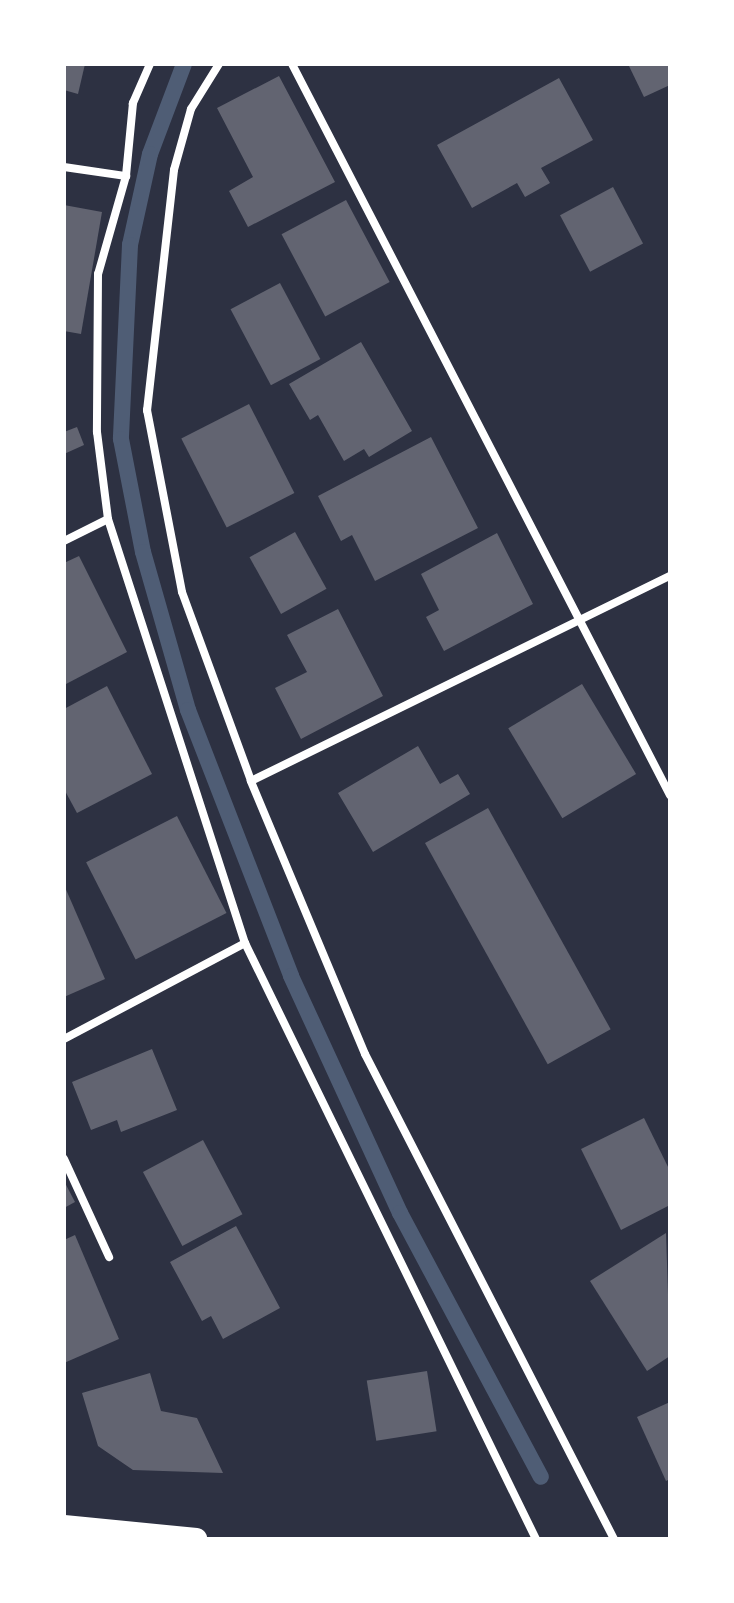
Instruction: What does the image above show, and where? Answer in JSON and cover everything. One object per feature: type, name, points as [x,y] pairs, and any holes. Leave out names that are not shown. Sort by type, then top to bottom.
[{"type":"highway","points":[[64,1526],[196,1539]]},
{"type":"street","points":[[150,64],[133,103],[126,176],[98,274],[97,432],[108,519],[245,943],[536,1539]]},
{"type":"street","points":[[219,64],[191,109],[174,170],[147,410],[182,592],[251,781],[365,1054],[614,1539]]},
{"type":"street","points":[[292,64],[577,622],[670,795]]},
{"type":"street","points":[[64,167],[126,176]]},
{"type":"street","points":[[64,541],[108,519]]},
{"type":"street","points":[[251,781],[670,576]]},
{"type":"street","points":[[64,1039],[245,943]]},
{"type":"street","points":[[64,1159],[109,1257]]},
{"type":"building","points":[[64,64],[85,64],[78,94],[64,90]]},
{"type":"building","points":[[628,64],[670,64],[670,85],[644,97]]},
{"type":"building","points":[[279,76],[335,182],[248,227],[229,191],[253,177],[217,108]]},
{"type":"building","points":[[559,78],[593,140],[541,168],[550,183],[525,197],[517,183],[472,208],[437,145]]},
{"type":"building","points":[[613,187],[643,244],[590,272],[560,215]]},
{"type":"building","points":[[346,200],[390,282],[325,316],[282,234]]},
{"type":"building","points":[[64,205],[102,212],[81,334],[64,331]]},
{"type":"building","points":[[280,283],[320,359],[271,385],[231,309]]},
{"type":"building","points":[[361,342],[412,431],[369,457],[364,449],[344,461],[318,415],[310,420],[289,384]]},
{"type":"building","points":[[249,404],[294,493],[227,528],[181,439]]},
{"type":"building","points":[[77,427],[84,445],[64,454],[64,432]]},
{"type":"building","points":[[431,437],[478,528],[375,581],[352,535],[341,541],[318,496]]},
{"type":"building","points":[[295,532],[327,589],[281,614],[250,557]]},
{"type":"building","points":[[497,533],[533,604],[444,651],[426,617],[439,610],[421,574]]},
{"type":"building","points":[[79,556],[127,652],[66,684],[64,563]]},
{"type":"building","points":[[338,609],[383,696],[301,739],[275,688],[307,672],[287,635]]},
{"type":"building","points":[[582,684],[636,774],[562,818],[508,728]]},
{"type":"building","points":[[107,686],[152,774],[77,813],[64,789],[64,709]]},
{"type":"building","points":[[418,746],[440,784],[458,774],[470,794],[373,852],[338,793]]},
{"type":"building","points":[[488,808],[611,1029],[548,1064],[425,843]]},
{"type":"building","points":[[177,816],[226,913],[136,959],[86,862]]},
{"type":"building","points":[[64,885],[105,979],[64,997]]},
{"type":"building","points":[[152,1049],[177,1110],[121,1132],[117,1120],[91,1130],[72,1082]]},
{"type":"building","points":[[644,1118],[670,1171],[670,1205],[621,1230],[581,1149]]},
{"type":"building","points":[[203,1140],[242,1214],[182,1246],[143,1172]]},
{"type":"building","points":[[64,1181],[75,1202],[64,1208]]},
{"type":"building","points":[[236,1226],[280,1308],[223,1339],[211,1316],[202,1321],[170,1262]]},
{"type":"building","points":[[666,1233],[670,1356],[647,1371],[590,1281]]},
{"type":"building","points":[[75,1235],[119,1339],[64,1363],[64,1240]]},
{"type":"building","points":[[427,1371],[437,1431],[376,1441],[367,1381]]},
{"type":"building","points":[[150,1373],[161,1411],[197,1418],[223,1473],[133,1470],[98,1446],[82,1393]]},
{"type":"building","points":[[670,1402],[670,1479],[666,1481],[637,1417]]},
{"type":"waterway","points":[[184,64],[150,154],[130,245],[121,439],[143,552],[188,710],[291,976],[400,1213],[541,1477]]}]
